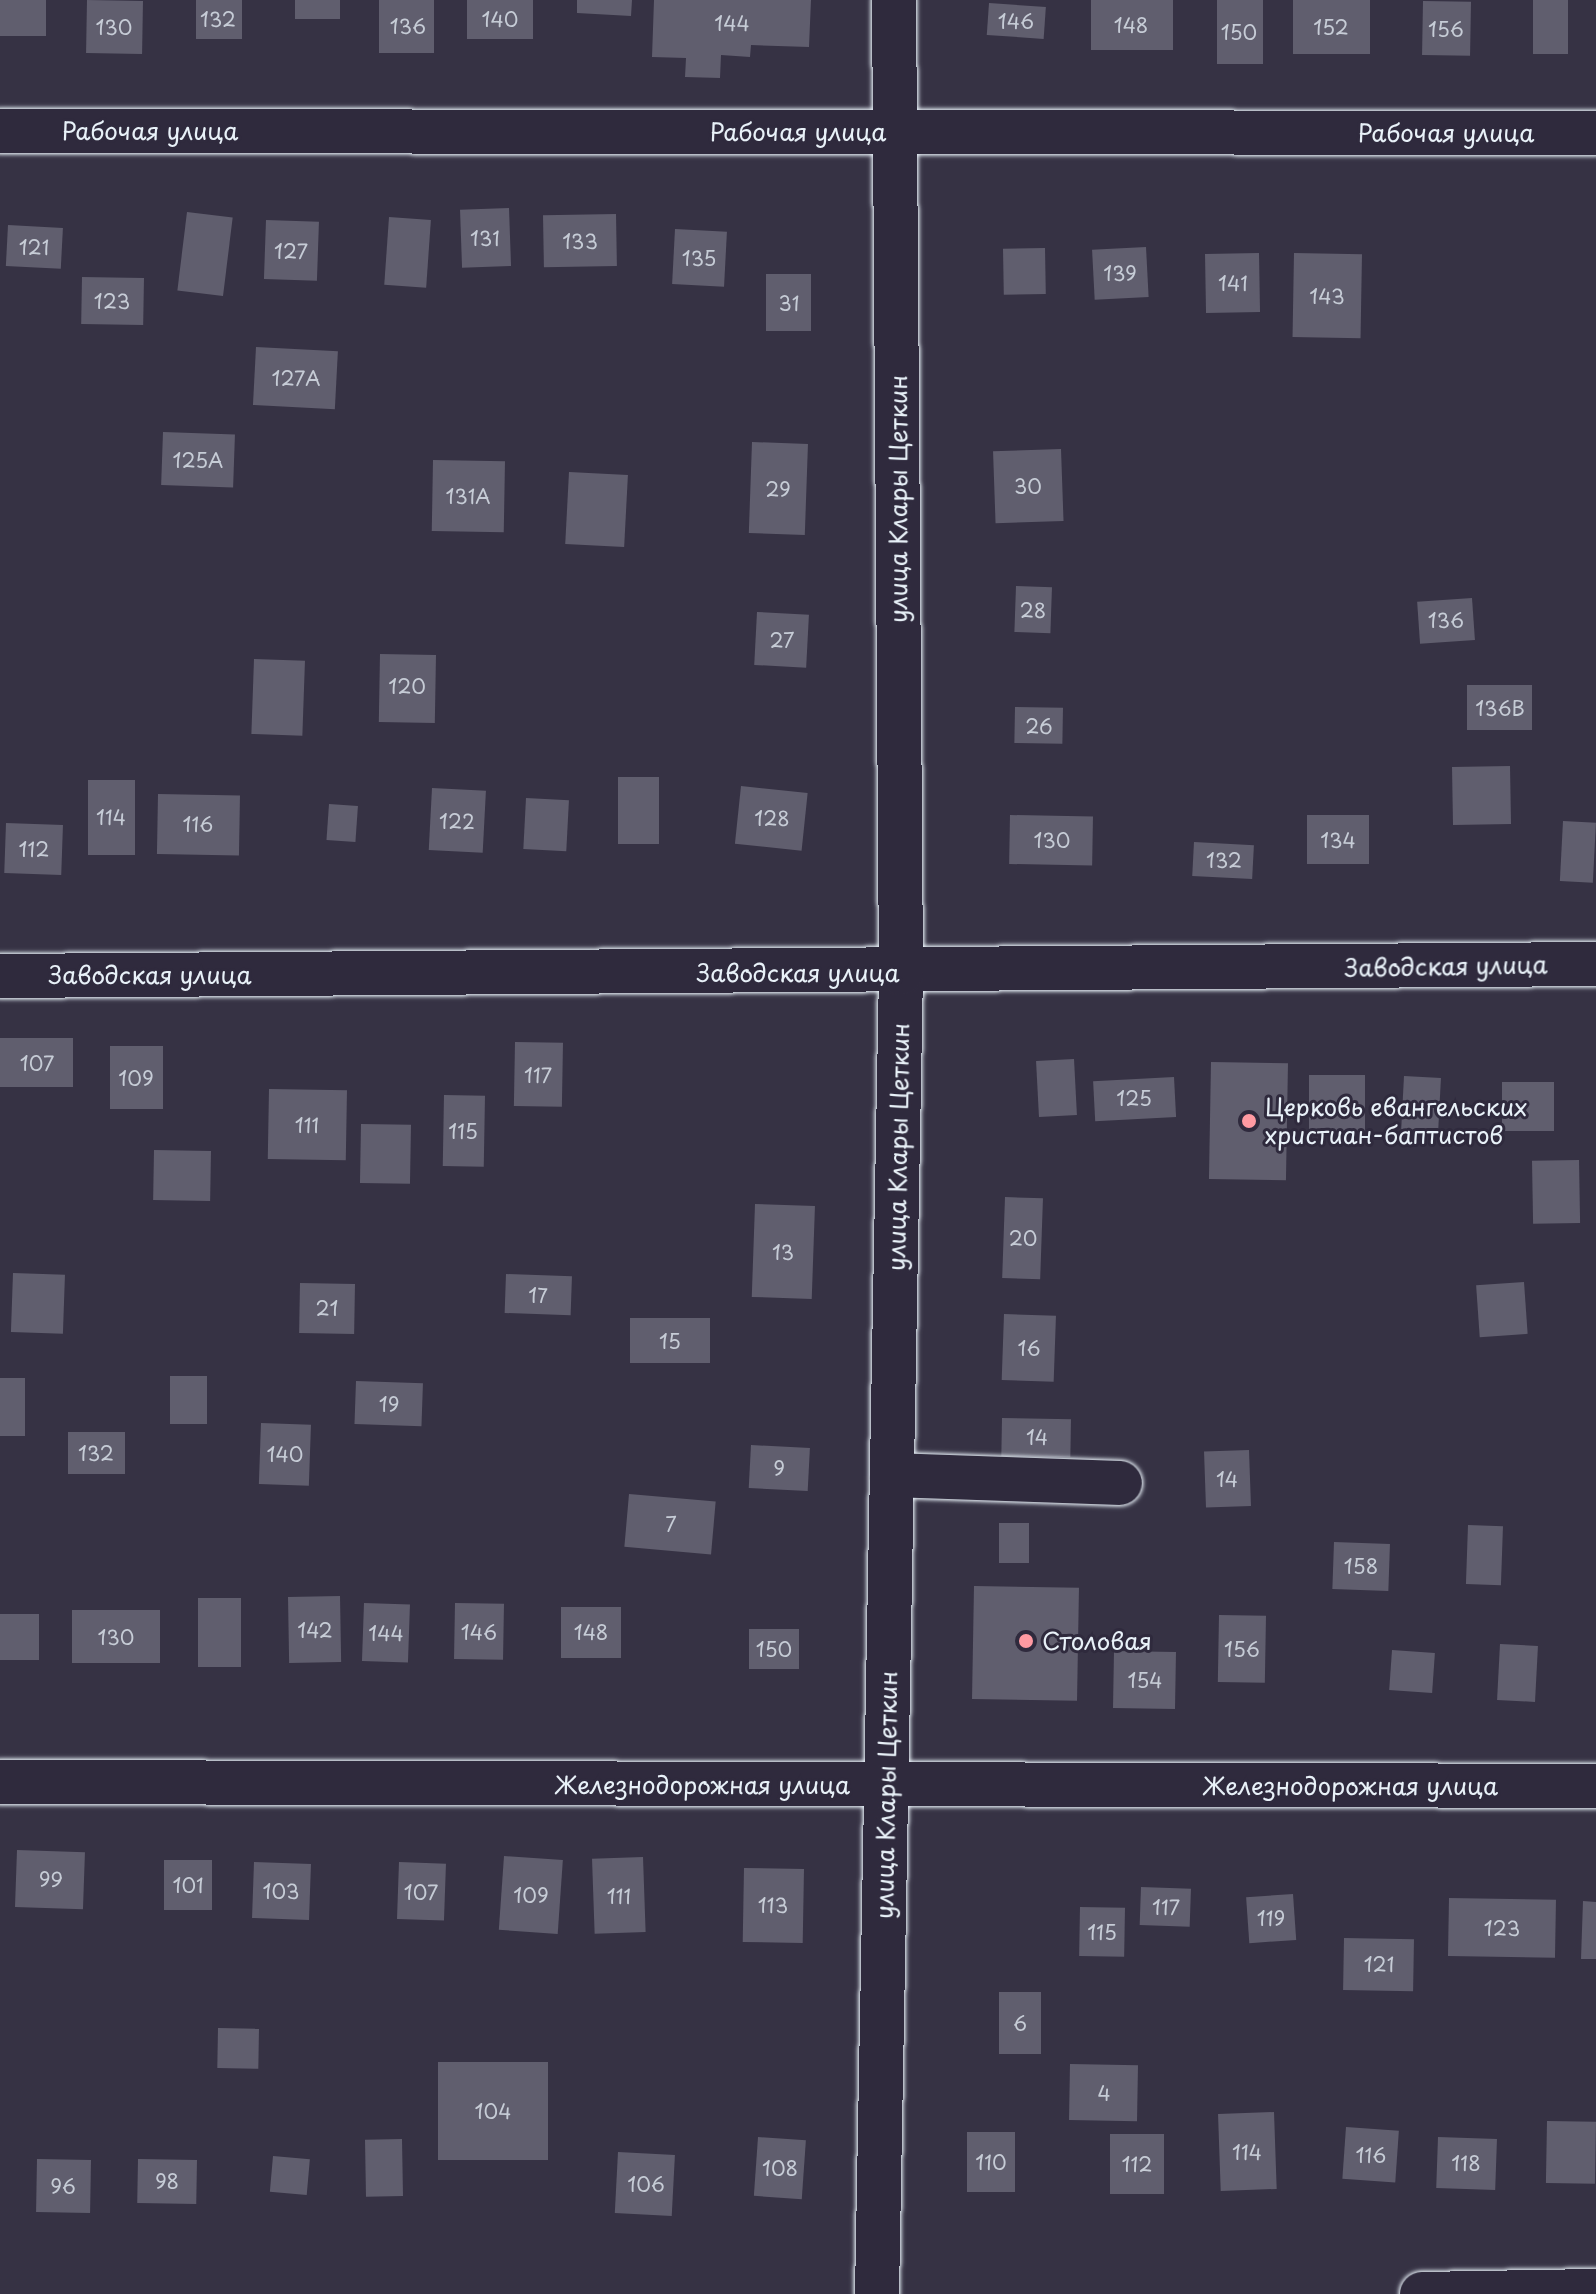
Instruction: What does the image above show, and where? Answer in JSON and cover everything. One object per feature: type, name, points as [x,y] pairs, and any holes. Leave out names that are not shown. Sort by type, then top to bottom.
[{"type":"street","name":"улица Клары Цеткин","points":[[877,2294],[901,973],[894,0]]},
{"type":"street","name":"Рабочая улица","points":[[0,131],[1596,133]]},
{"type":"street","name":"Заводская улица","points":[[0,976],[901,973],[1596,964]]},
{"type":"street","points":[[892,1475],[1120,1483]]},
{"type":"street","name":"Железнодорожная улица","points":[[0,1782],[1596,1786]]},
{"type":"street","points":[[1422,2294],[1596,2291]]},
{"type":"building","points":[[0,0],[46,0],[46,36],[0,36]]},
{"type":"building","points":[[87,0],[143,1],[142,54],[86,53]]},
{"type":"building","points":[[196,0],[242,0],[242,39],[196,39]]},
{"type":"building","points":[[295,0],[340,0],[340,19],[295,19]]},
{"type":"building","points":[[379,0],[434,0],[434,53],[379,53]]},
{"type":"building","points":[[467,0],[533,0],[533,39],[467,39]]},
{"type":"building","points":[[577,0],[632,0],[631,16],[577,13]]},
{"type":"building","points":[[654,0],[811,0],[809,47],[751,45],[750,57],[721,55],[720,78],[685,77],[686,58],[652,57]]},
{"type":"building","points":[[1091,0],[1173,0],[1173,50],[1091,50]]},
{"type":"building","points":[[1217,0],[1263,0],[1263,64],[1217,64]]},
{"type":"building","points":[[1293,0],[1370,0],[1370,54],[1293,54]]},
{"type":"building","points":[[1533,0],[1568,0],[1568,54],[1533,54]]},
{"type":"building","points":[[1423,1],[1471,2],[1470,56],[1422,55]]},
{"type":"building","points":[[989,3],[1046,7],[1044,39],[987,35]]},
{"type":"building","points":[[509,208],[511,266],[462,268],[460,210]]},
{"type":"building","points":[[187,212],[233,218],[223,296],[177,290]]},
{"type":"building","points":[[616,214],[617,266],[544,267],[543,215]]},
{"type":"building","points":[[389,217],[431,220],[426,288],[384,285]]},
{"type":"building","points":[[266,220],[319,222],[317,281],[264,279]]},
{"type":"building","points":[[8,225],[63,228],[61,269],[6,266]]},
{"type":"building","points":[[675,229],[727,232],[724,287],[672,284]]},
{"type":"building","points":[[1146,247],[1149,297],[1095,300],[1092,250]]},
{"type":"building","points":[[1045,248],[1046,294],[1004,295],[1003,249]]},
{"type":"building","points":[[1259,253],[1260,312],[1206,313],[1205,254]]},
{"type":"building","points":[[1294,253],[1362,254],[1361,338],[1293,337]]},
{"type":"building","points":[[766,274],[811,274],[811,331],[766,331]]},
{"type":"building","points":[[82,277],[144,278],[143,325],[81,324]]},
{"type":"building","points":[[256,347],[338,351],[335,409],[253,405]]},
{"type":"building","points":[[163,432],[235,435],[233,487],[161,485]]},
{"type":"building","points":[[752,442],[808,444],[805,535],[749,533]]},
{"type":"building","points":[[1061,449],[1064,521],[996,523],[993,451]]},
{"type":"building","points":[[433,460],[505,461],[504,532],[432,531]]},
{"type":"building","points":[[569,472],[628,475],[624,547],[565,544]]},
{"type":"building","points":[[1016,586],[1052,587],[1050,633],[1014,632]]},
{"type":"building","points":[[1472,598],[1475,640],[1420,644],[1417,602]]},
{"type":"building","points":[[757,612],[809,615],[806,668],[754,665]]},
{"type":"building","points":[[380,654],[436,655],[435,723],[379,722]]},
{"type":"building","points":[[254,659],[305,661],[302,736],[251,734]]},
{"type":"building","points":[[1467,685],[1532,685],[1532,730],[1467,730]]},
{"type":"building","points":[[1015,707],[1063,708],[1062,744],[1014,743]]},
{"type":"building","points":[[1510,766],[1511,824],[1453,825],[1452,767]]},
{"type":"building","points":[[618,777],[659,777],[659,844],[618,844]]},
{"type":"building","points":[[88,780],[135,780],[135,855],[88,855]]},
{"type":"building","points":[[741,786],[808,793],[802,851],[735,844]]},
{"type":"building","points":[[432,788],[486,791],[483,853],[429,850]]},
{"type":"building","points":[[158,794],[240,795],[239,855],[157,854]]},
{"type":"building","points":[[526,798],[569,800],[566,851],[523,849]]},
{"type":"building","points":[[329,804],[358,806],[355,842],[326,840]]},
{"type":"building","points":[[1010,815],[1093,816],[1092,865],[1009,864]]},
{"type":"building","points":[[1307,815],[1369,815],[1369,864],[1307,864]]},
{"type":"building","points":[[1563,821],[1596,823],[1593,883],[1560,881]]},
{"type":"building","points":[[6,823],[63,825],[61,875],[4,873]]},
{"type":"building","points":[[1194,842],[1254,845],[1252,879],[1192,876]]},
{"type":"building","points":[[0,1038],[73,1038],[73,1087],[0,1087]]},
{"type":"building","points":[[515,1042],[563,1043],[562,1107],[514,1106]]},
{"type":"building","points":[[110,1046],[163,1046],[163,1109],[110,1109]]},
{"type":"building","points":[[1074,1059],[1077,1115],[1039,1117],[1036,1061]]},
{"type":"building","points":[[1211,1062],[1288,1063],[1286,1180],[1209,1179]]},
{"type":"building","points":[[1309,1075],[1365,1075],[1365,1136],[1309,1136]]},
{"type":"building","points":[[1404,1076],[1441,1078],[1438,1131],[1401,1129]]},
{"type":"building","points":[[1174,1077],[1176,1117],[1095,1121],[1093,1081]]},
{"type":"building","points":[[1502,1082],[1554,1082],[1554,1131],[1502,1131]]},
{"type":"building","points":[[269,1089],[347,1090],[346,1160],[268,1159]]},
{"type":"building","points":[[444,1095],[485,1096],[484,1167],[443,1166]]},
{"type":"building","points":[[361,1124],[411,1125],[410,1184],[360,1183]]},
{"type":"building","points":[[154,1150],[211,1151],[210,1201],[153,1200]]},
{"type":"building","points":[[1579,1160],[1580,1223],[1533,1224],[1532,1161]]},
{"type":"building","points":[[1005,1197],[1043,1198],[1040,1279],[1002,1278]]},
{"type":"building","points":[[755,1204],[815,1206],[812,1299],[752,1297]]},
{"type":"building","points":[[13,1273],[65,1275],[63,1334],[11,1332]]},
{"type":"building","points":[[506,1274],[572,1276],[571,1315],[505,1313]]},
{"type":"building","points":[[1524,1282],[1528,1334],[1480,1337],[1476,1285]]},
{"type":"building","points":[[300,1283],[355,1284],[354,1334],[299,1333]]},
{"type":"building","points":[[1004,1314],[1056,1316],[1054,1382],[1002,1380]]},
{"type":"building","points":[[630,1318],[710,1318],[710,1363],[630,1363]]},
{"type":"building","points":[[170,1376],[207,1376],[207,1424],[170,1424]]},
{"type":"building","points":[[0,1378],[25,1378],[25,1436],[0,1436]]},
{"type":"building","points":[[356,1381],[423,1383],[421,1426],[354,1424]]},
{"type":"building","points":[[1002,1418],[1071,1419],[1070,1457],[1001,1456]]},
{"type":"building","points":[[261,1423],[311,1425],[309,1486],[259,1484]]},
{"type":"building","points":[[68,1432],[125,1432],[125,1474],[68,1474]]},
{"type":"building","points":[[751,1445],[810,1448],[808,1491],[749,1488]]},
{"type":"building","points":[[1249,1450],[1251,1506],[1206,1508],[1204,1452]]},
{"type":"building","points":[[629,1494],[716,1502],[711,1554],[624,1547]]},
{"type":"building","points":[[999,1523],[1029,1523],[1029,1563],[999,1563]]},
{"type":"building","points":[[1468,1525],[1503,1526],[1501,1585],[1466,1584]]},
{"type":"building","points":[[1334,1542],[1390,1544],[1388,1591],[1332,1589]]},
{"type":"building","points":[[974,1586],[1079,1588],[1077,1701],[972,1699]]},
{"type":"building","points":[[340,1596],[341,1662],[289,1663],[288,1597]]},
{"type":"building","points":[[198,1598],[241,1598],[241,1667],[198,1667]]},
{"type":"building","points":[[364,1603],[410,1605],[408,1663],[362,1661]]},
{"type":"building","points":[[455,1603],[504,1604],[503,1660],[454,1659]]},
{"type":"building","points":[[561,1607],[621,1607],[621,1658],[561,1658]]},
{"type":"building","points":[[72,1610],[160,1610],[160,1663],[72,1663]]},
{"type":"building","points":[[0,1614],[39,1614],[39,1660],[0,1660]]},
{"type":"building","points":[[1219,1615],[1266,1616],[1265,1683],[1218,1682]]},
{"type":"building","points":[[749,1629],[799,1629],[799,1669],[749,1669]]},
{"type":"building","points":[[1500,1644],[1538,1646],[1535,1702],[1497,1700]]},
{"type":"building","points":[[1392,1650],[1435,1653],[1432,1693],[1389,1690]]},
{"type":"building","points":[[1114,1651],[1176,1652],[1175,1709],[1113,1708]]},
{"type":"building","points":[[17,1850],[85,1852],[83,1909],[15,1907]]},
{"type":"building","points":[[504,1856],[563,1860],[558,1934],[499,1930]]},
{"type":"building","points":[[643,1857],[646,1932],[595,1934],[592,1859]]},
{"type":"building","points":[[164,1860],[212,1860],[212,1910],[164,1910]]},
{"type":"building","points":[[254,1862],[311,1864],[309,1920],[252,1918]]},
{"type":"building","points":[[399,1862],[446,1864],[444,1921],[397,1919]]},
{"type":"building","points":[[744,1868],[804,1869],[803,1943],[743,1942]]},
{"type":"building","points":[[1141,1887],[1191,1889],[1190,1927],[1140,1925]]},
{"type":"building","points":[[1293,1894],[1296,1940],[1249,1943],[1246,1897]]},
{"type":"building","points":[[1449,1898],[1556,1900],[1555,1958],[1448,1956]]},
{"type":"building","points":[[1583,1901],[1596,1902],[1596,1959],[1581,1959]]},
{"type":"building","points":[[1080,1907],[1125,1908],[1124,1957],[1079,1956]]},
{"type":"building","points":[[1344,1938],[1414,1939],[1413,1991],[1343,1990]]},
{"type":"building","points":[[999,1992],[1041,1992],[1041,2054],[999,2054]]},
{"type":"building","points":[[218,2028],[259,2029],[258,2069],[217,2068]]},
{"type":"building","points":[[438,2062],[548,2062],[548,2160],[438,2160]]},
{"type":"building","points":[[1070,2064],[1138,2065],[1137,2121],[1069,2120]]},
{"type":"building","points":[[1274,2112],[1277,2189],[1221,2191],[1218,2114]]},
{"type":"building","points":[[1547,2121],[1596,2122],[1595,2184],[1546,2183]]},
{"type":"building","points":[[1346,2127],[1399,2131],[1395,2183],[1342,2179]]},
{"type":"building","points":[[967,2132],[1015,2132],[1015,2192],[967,2192]]},
{"type":"building","points":[[1110,2134],[1164,2134],[1164,2194],[1110,2194]]},
{"type":"building","points":[[758,2137],[806,2140],[802,2199],[754,2196]]},
{"type":"building","points":[[1438,2137],[1497,2139],[1495,2190],[1436,2188]]},
{"type":"building","points":[[402,2139],[403,2196],[366,2197],[365,2140]]},
{"type":"building","points":[[618,2152],[675,2155],[672,2216],[615,2213]]},
{"type":"building","points":[[273,2156],[310,2159],[307,2195],[270,2192]]},
{"type":"building","points":[[37,2159],[91,2160],[90,2213],[36,2212]]},
{"type":"building","points":[[138,2159],[197,2160],[196,2204],[137,2203]]},
{"type":"place","name":"Церковь евангельских христиан-баптистов","points":[[1249,1121]]},
{"type":"place","name":"Столовая","points":[[1026,1641]]}]
